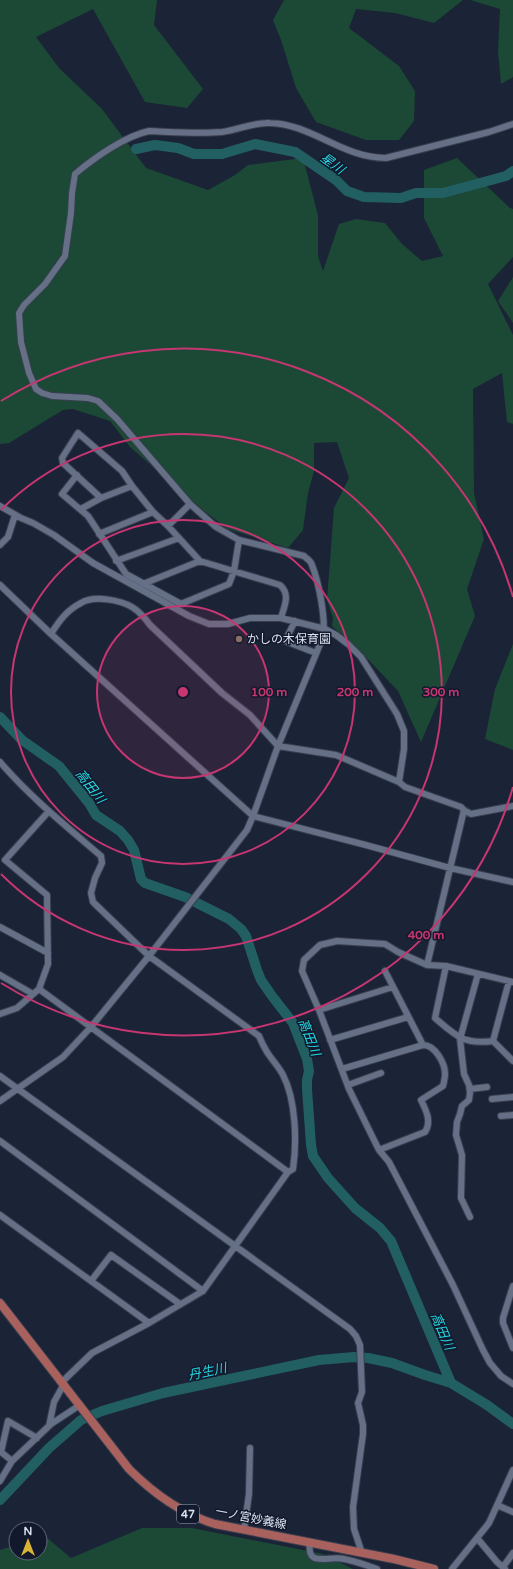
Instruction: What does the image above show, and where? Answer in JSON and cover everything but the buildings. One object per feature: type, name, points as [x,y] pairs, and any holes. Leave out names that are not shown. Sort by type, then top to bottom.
[{"type":"main road","name":"47","points":[[0,1303],[81,1407]]},
{"type":"main road","name":"一ノ宮妙義線","points":[[81,1407],[129,1469],[171,1504],[200,1520],[434,1569]]},
{"type":"street","points":[[0,1100],[63,1057],[91,1027],[149,956],[247,830],[278,746],[325,629],[320,595],[312,564],[304,556],[239,540],[216,528],[190,504],[117,419],[98,401],[88,398],[59,397],[42,393],[36,389],[29,373],[21,342],[19,313],[24,305],[45,284],[65,256],[71,219],[72,193],[75,174],[118,144],[140,133],[149,131],[223,132],[246,126],[270,123],[291,127],[310,133],[355,154],[373,158],[386,158],[489,132],[513,124]]},
{"type":"street","points":[[101,498],[64,463],[62,458],[78,433],[122,471],[153,512],[200,561],[280,585],[285,590],[286,596],[281,618]]},
{"type":"street","points":[[77,475],[62,494],[88,516],[116,561],[126,574],[181,604],[229,584],[234,570],[239,540]]},
{"type":"street","points":[[81,509],[101,498],[132,486]]},
{"type":"street","points":[[168,526],[190,504]]},
{"type":"street","points":[[0,506],[54,535],[93,563],[189,616],[209,624],[228,624],[250,618],[281,618],[325,629],[348,644],[361,657],[397,714],[404,731],[404,749],[399,782]]},
{"type":"street","points":[[99,534],[153,512]]},
{"type":"street","points":[[0,545],[8,536],[15,515]]},
{"type":"street","points":[[116,561],[179,538]]},
{"type":"street","points":[[143,584],[200,561]]},
{"type":"street","points":[[0,585],[51,634],[253,816],[450,868],[513,882]]},
{"type":"street","points":[[51,634],[59,620],[82,602],[96,600],[126,604],[143,616],[150,625],[222,693],[250,715],[278,746],[336,755],[399,782],[405,787],[461,807],[471,814],[513,806]]},
{"type":"street","points":[[295,621],[285,641],[316,653]]},
{"type":"street","points":[[0,762],[14,778],[49,811],[100,856],[102,863],[95,878],[91,894],[93,902],[149,956],[259,1036],[267,1052],[283,1074],[290,1093],[294,1123],[293,1169],[288,1172],[203,1291],[92,1353],[63,1383],[54,1402],[49,1426]]},
{"type":"street","points":[[426,964],[464,810]]},
{"type":"street","points":[[0,1014],[17,1008],[39,989],[48,964],[47,895],[4,860],[49,811]]},
{"type":"street","points":[[0,927],[48,953]]},
{"type":"street","points":[[493,1041],[511,981],[446,966],[426,964],[398,952],[385,944],[337,941],[320,945],[304,960],[302,971],[348,1085],[379,1150],[389,1162],[453,1285],[490,1363],[501,1376],[513,1384]]},
{"type":"street","points":[[446,966],[435,1018],[460,1039],[479,1043],[493,1041]]},
{"type":"street","points":[[385,971],[423,1045]]},
{"type":"street","points":[[470,1217],[461,1198],[462,1155],[456,1135],[457,1122],[462,1106],[469,1100],[470,1089],[464,1074],[460,1039],[478,974]]},
{"type":"street","points":[[0,975],[33,994]]},
{"type":"street","points":[[319,1010],[392,987]]},
{"type":"street","points":[[39,989],[288,1172]]},
{"type":"street","points":[[330,1040],[408,1017]]},
{"type":"street","points":[[493,1041],[513,1060]]},
{"type":"street","points":[[342,1069],[423,1045],[429,1046],[440,1058],[445,1074],[443,1086],[421,1100],[428,1114],[427,1130],[379,1150]]},
{"type":"street","points":[[348,1085],[381,1073]]},
{"type":"street","points":[[0,1076],[234,1247],[350,1329],[356,1336],[360,1345],[362,1392],[358,1403],[363,1425],[363,1434],[353,1507],[354,1529],[362,1553]]},
{"type":"street","points":[[470,1089],[487,1087]]},
{"type":"street","points":[[492,1099],[513,1097]]},
{"type":"street","points":[[501,1116],[513,1115]]},
{"type":"street","points":[[0,1141],[203,1291]]},
{"type":"street","points":[[0,1215],[148,1323]]},
{"type":"street","points":[[91,1281],[111,1255],[180,1304]]},
{"type":"street","points":[[513,1286],[503,1318],[513,1348]]},
{"type":"street","points":[[0,1481],[12,1461],[49,1426],[81,1407]]},
{"type":"street","points":[[12,1461],[1,1452],[8,1421],[37,1438]]},
{"type":"street","points":[[244,1530],[249,1494],[250,1448]]},
{"type":"street","points":[[452,1569],[489,1523],[513,1473]]},
{"type":"street","points":[[497,1505],[513,1512]]},
{"type":"street","points":[[477,1538],[504,1568],[513,1553]]},
{"type":"street","points":[[310,1542],[309,1553],[315,1560],[321,1562],[342,1558],[377,1569]]},
{"type":"green space","points":[[0,0],[157,0],[154,25],[203,89],[187,108],[145,102],[93,9],[36,37],[59,68],[102,109],[146,168],[208,190],[235,175],[248,165],[303,158],[318,215],[318,256],[323,271],[339,224],[356,219],[385,223],[402,244],[422,261],[443,256],[424,218],[424,170],[457,158],[510,208],[513,209],[513,257],[488,284],[513,335],[513,424],[507,422],[502,373],[473,389],[474,493],[484,539],[467,589],[475,616],[421,742],[398,691],[362,653],[332,626],[333,618],[327,600],[334,508],[349,478],[337,442],[314,443],[314,471],[308,493],[303,530],[288,548],[228,529],[204,511],[130,447],[110,421],[73,409],[63,410],[9,443],[0,444]]},
{"type":"green space","points":[[284,0],[463,0],[434,23],[395,13],[356,9],[349,28],[399,66],[415,91],[414,121],[399,140],[366,140],[316,122],[296,88],[273,20]]},
{"type":"green space","points":[[470,0],[513,0],[513,77],[501,84],[498,51],[500,9]]},
{"type":"green space","points":[[513,277],[513,323],[498,301]]},
{"type":"green space","points":[[513,644],[513,750],[485,739],[495,689]]},
{"type":"green space","points":[[142,1528],[192,1528],[323,1554],[353,1569],[0,1569],[0,1550],[8,1548],[8,1561],[48,1561],[48,1539],[71,1558]]},
{"type":"waterway","name":"星川","points":[[136,149],[155,145],[178,148],[194,154],[222,154],[255,144],[295,152],[336,180],[347,191],[364,197],[401,198],[416,193],[443,193],[506,176],[513,171]]},
{"type":"waterway","name":"高田川","points":[[0,717],[22,740],[59,766],[89,803],[96,815],[120,831],[128,840],[134,850],[141,879],[145,883],[185,897],[229,919],[241,929],[246,936],[261,980],[293,1023],[307,1059],[309,1071],[307,1089],[313,1156],[328,1178],[355,1208],[380,1228],[391,1241],[451,1383],[487,1405],[513,1424]]},
{"type":"waterway","name":"丹生川","points":[[0,1500],[49,1448],[81,1420],[102,1411],[163,1393],[319,1360],[354,1357],[392,1363],[451,1383]]},
{"type":"place","name":"かしの木保育園","points":[[239,639]]}]
